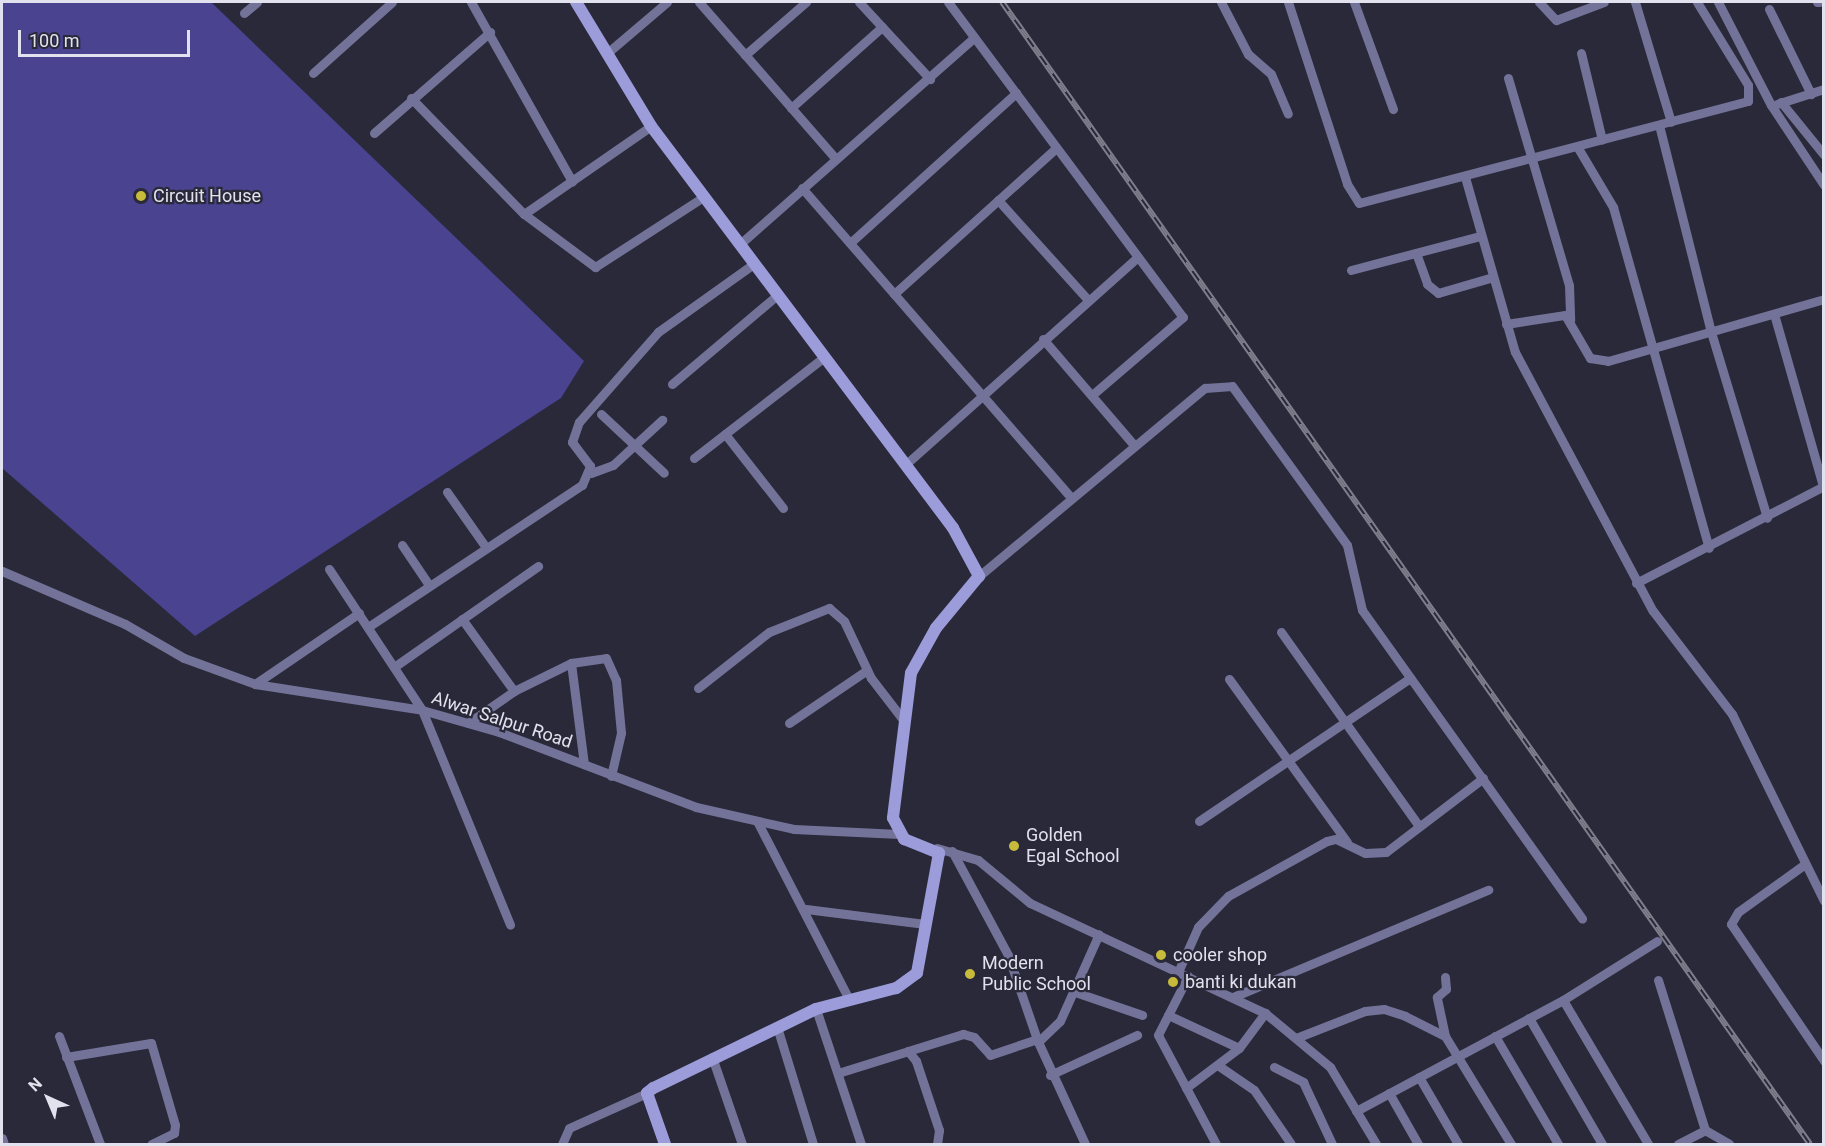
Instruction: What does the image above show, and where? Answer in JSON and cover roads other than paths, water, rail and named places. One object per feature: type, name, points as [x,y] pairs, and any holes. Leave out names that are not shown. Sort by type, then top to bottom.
[{"type":"street","points":[[244,13],[257,2]]},
{"type":"street","points":[[313,73],[392,2]]},
{"type":"street","points":[[471,2],[572,180]]},
{"type":"street","points":[[576,2],[651,126],[740,244],[775,297],[824,357],[953,528],[980,576]]},
{"type":"street","points":[[606,54],[667,2]]},
{"type":"street","points":[[699,2],[836,159]]},
{"type":"street","points":[[745,55],[806,2]]},
{"type":"street","points":[[859,2],[930,79]]},
{"type":"street","points":[[948,2],[1183,317],[1092,395]]},
{"type":"street","points":[[1221,2],[1248,54],[1271,74],[1288,114]]},
{"type":"street","points":[[1288,2],[1352,197],[1368,203],[1742,104],[1750,96],[1697,2]]},
{"type":"street","points":[[1354,2],[1393,109]]},
{"type":"street","points":[[1539,2],[1556,20],[1604,2]]},
{"type":"street","points":[[1635,2],[1671,122]]},
{"type":"street","points":[[1718,2],[1771,105],[1824,185]]},
{"type":"street","points":[[1769,9],[1811,94]]},
{"type":"street","points":[[791,108],[882,27]]},
{"type":"street","points":[[374,132],[490,32]]},
{"type":"street","points":[[740,244],[974,38]]},
{"type":"street","points":[[1581,53],[1602,140]]},
{"type":"street","points":[[1508,78],[1529,160],[1569,285],[1570,320],[1584,352],[1597,361],[1649,350],[1824,299]]},
{"type":"street","points":[[1771,105],[1824,89]]},
{"type":"street","points":[[850,243],[1016,93]]},
{"type":"street","points":[[411,98],[524,214],[595,267],[703,197]]},
{"type":"street","points":[[1781,102],[1824,155]]},
{"type":"street","points":[[1659,125],[1710,332],[1767,518]]},
{"type":"street","points":[[524,214],[651,126]]},
{"type":"street","points":[[894,294],[1056,148]]},
{"type":"street","points":[[1578,148],[1613,207],[1649,350],[1709,548]]},
{"type":"street","points":[[1465,177],[1515,352],[1610,522],[1636,583],[1731,714],[1805,864],[1820,884],[1824,901]]},
{"type":"street","points":[[802,188],[1071,497]]},
{"type":"street","points":[[998,200],[1088,300]]},
{"type":"street","points":[[1351,270],[1480,236]]},
{"type":"street","points":[[1416,253],[1427,284],[1438,293],[1492,277]]},
{"type":"street","points":[[904,465],[981,394],[1138,257]]},
{"type":"street","points":[[591,473],[572,441],[579,422],[658,332],[752,265]]},
{"type":"street","points":[[672,384],[775,297]]},
{"type":"street","points":[[1506,324],[1556,314],[1570,320]]},
{"type":"street","points":[[1636,583],[1767,518],[1823,486],[1774,314]]},
{"type":"street","points":[[1043,339],[1134,445]]},
{"type":"street","points":[[694,458],[824,357]]},
{"type":"street","points":[[1376,1144],[1330,1067],[1265,1013],[1030,903],[978,860],[899,834],[893,808],[911,673],[927,641],[980,576],[1071,497],[1205,388],[1232,386],[1347,545],[1362,610],[1582,918]]},
{"type":"street","points":[[601,414],[664,473]]},
{"type":"street","points":[[368,627],[485,546],[582,485],[591,473],[613,465],[662,420]]},
{"type":"street","points":[[725,434],[783,508]]},
{"type":"street","points":[[447,492],[485,546]]},
{"type":"street","points":[[402,545],[429,585]]},
{"type":"street","points":[[394,667],[538,566]]},
{"type":"street","points":[[329,569],[422,710],[510,925]]},
{"type":"street","name":"Alwar Salpur Road","points":[[2,571],[124,624],[184,658],[255,684],[422,710],[468,723],[584,764],[610,776],[696,807],[794,829],[899,834]]},
{"type":"street","points":[[698,688],[769,632],[829,608],[844,621],[867,670],[904,721]]},
{"type":"street","points":[[255,684],[358,613]]},
{"type":"street","points":[[462,619],[514,691]]},
{"type":"street","points":[[1281,632],[1419,825]]},
{"type":"street","points":[[468,723],[514,691],[570,663],[606,658],[612,666],[621,733],[610,776]]},
{"type":"street","points":[[570,663],[584,764]]},
{"type":"street","points":[[789,723],[867,670]]},
{"type":"street","points":[[1199,821],[1410,678]]},
{"type":"street","points":[[1229,679],[1347,843]]},
{"type":"street","points":[[1178,972],[1198,927],[1228,896],[1327,841],[1347,843],[1365,853],[1386,852],[1483,778]]},
{"type":"street","points":[[757,821],[806,909],[849,999]]},
{"type":"street","points":[[562,1144],[569,1128],[647,1093],[712,1057],[816,1010],[909,982],[921,962],[937,848]]},
{"type":"street","points":[[952,851],[1008,955],[1050,1075],[1085,1144]]},
{"type":"street","points":[[1805,864],[1738,912],[1731,924],[1824,1061]]},
{"type":"street","points":[[1233,998],[1488,890]]},
{"type":"street","points":[[806,909],[926,924]]},
{"type":"street","points":[[838,1073],[963,1034],[974,1037],[990,1055],[1037,1041],[1060,1020],[1075,992],[1099,934]]},
{"type":"street","points":[[1356,1111],[1563,1000],[1657,941]]},
{"type":"street","points":[[1188,976],[1158,1035],[1216,1144]]},
{"type":"street","points":[[1445,977],[1446,988],[1437,997],[1445,1036],[1460,1055],[1511,1144]]},
{"type":"street","points":[[1658,980],[1705,1130],[1729,1144]]},
{"type":"street","points":[[1075,992],[1142,1015]]},
{"type":"street","points":[[1563,1000],[1648,1144]]},
{"type":"street","points":[[1296,1038],[1384,1009],[1445,1036]]},
{"type":"street","points":[[816,1010],[861,1144]]},
{"type":"street","points":[[1186,1088],[1219,1066],[1239,1048],[1265,1013]]},
{"type":"street","points":[[1168,1015],[1239,1048]]},
{"type":"street","points":[[1529,1018],[1602,1144]]},
{"type":"street","points":[[777,1027],[813,1144]]},
{"type":"street","points":[[1050,1075],[1137,1035]]},
{"type":"street","points":[[58,1036],[100,1144]]},
{"type":"street","points":[[1495,1036],[1558,1144]]},
{"type":"street","points":[[66,1057],[151,1043],[175,1125],[174,1133],[151,1144]]},
{"type":"street","points":[[908,1052],[916,1061],[939,1130],[937,1144]]},
{"type":"street","points":[[712,1057],[742,1144]]},
{"type":"street","points":[[1219,1066],[1254,1090],[1291,1144]]},
{"type":"street","points":[[1274,1067],[1303,1082],[1332,1144]]},
{"type":"street","points":[[1419,1077],[1458,1144]]},
{"type":"street","points":[[647,1093],[665,1144]]},
{"type":"street","points":[[1389,1093],[1418,1144]]},
{"type":"street","points":[[1678,1144],[1705,1130]]},
{"type":"street","points":[[2,1138],[4,1144]]},
{"type":"railway","points":[[1002,2],[1810,1144]]},
{"type":"place","name":"Circuit House","points":[[141,196]]},
{"type":"place","name":"Golden Egal School","points":[[1014,846]]},
{"type":"place","name":"cooler shop","points":[[1161,955]]},
{"type":"place","name":"Modern Public School","points":[[970,974]]},
{"type":"place","name":"banti ki dukan","points":[[1173,982]]}]
